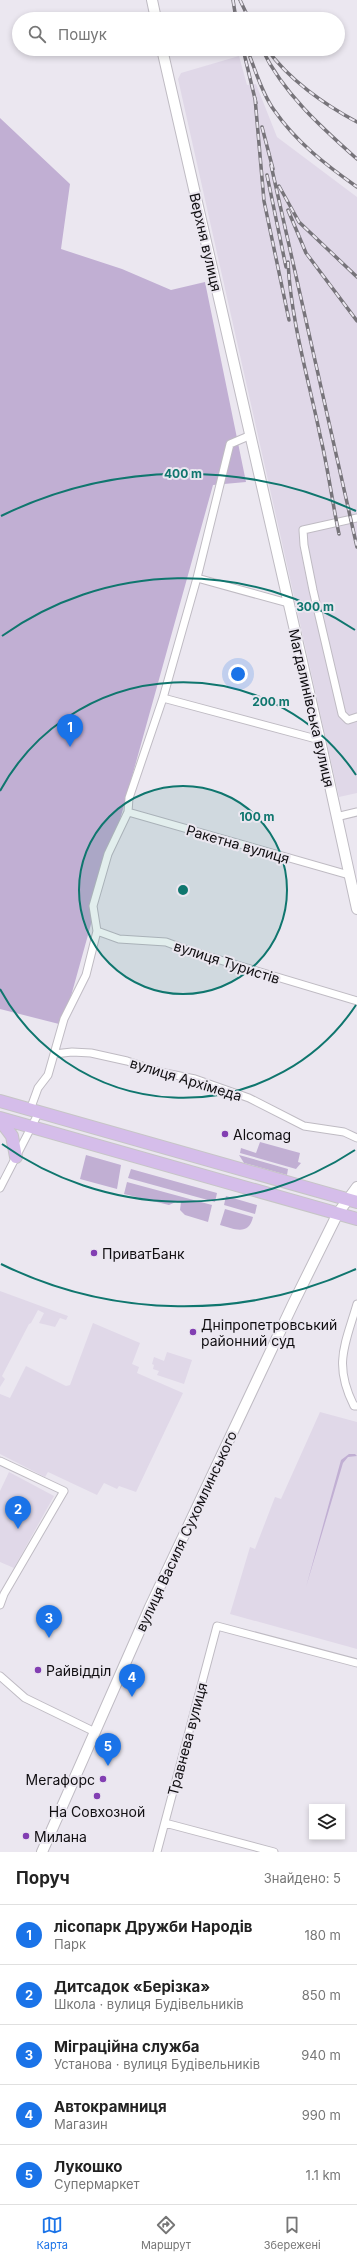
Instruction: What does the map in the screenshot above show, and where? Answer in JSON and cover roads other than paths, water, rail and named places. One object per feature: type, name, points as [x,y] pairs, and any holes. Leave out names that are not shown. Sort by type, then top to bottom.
[{"type":"main road","points":[[0,1101],[352,1201]]},
{"type":"main road","points":[[0,1119],[357,1219]]},
{"type":"main road","points":[[0,1119],[12,1136],[16,1157]]},
{"type":"street","points":[[152,0],[155,12]]},
{"type":"street","name":"Верхня вулиця","points":[[164,56],[251,435]]},
{"type":"street","points":[[0,1188],[32,1127],[38,1088],[48,1075],[64,1019],[86,976],[97,931],[93,906],[108,854],[128,812],[129,798],[163,698],[197,578],[230,444],[251,435]]},
{"type":"street","name":"Магдалинівська вулиця","points":[[251,435],[357,909]]},
{"type":"street","points":[[357,518],[303,530],[304,546],[342,714],[348,720],[357,717]]},
{"type":"street","points":[[197,578],[288,603]]},
{"type":"street","points":[[163,698],[320,740]]},
{"type":"street","name":"Ракетна вулиця","points":[[128,812],[349,875]]},
{"type":"street","points":[[336,817],[357,812]]},
{"type":"street","name":"вулиця Туристів","points":[[97,931],[119,939],[166,942],[256,972],[357,1001]]},
{"type":"street","name":"вулиця Архімеда","points":[[54,1054],[91,1053],[127,1061],[160,1072],[195,1079],[249,1098],[304,1126],[344,1132],[357,1138]]},
{"type":"street","points":[[338,1214],[352,1201],[357,1187]]},
{"type":"street","name":"вулиця Василя Сухомлинського","points":[[42,1852],[150,1607],[338,1214]]},
{"type":"street","points":[[357,1304],[341,1362],[342,1378],[354,1406],[357,1406]]},
{"type":"street","points":[[0,1460],[64,1491],[4,1594],[0,1605]]},
{"type":"street","name":"Травнева вулиця","points":[[157,1852],[217,1626],[357,1663]]},
{"type":"street","points":[[0,1676],[25,1698],[95,1732]]},
{"type":"street","points":[[165,1823],[274,1852]]},
{"type":"railway","points":[[233,0],[235,12]]},
{"type":"railway","points":[[240,0],[246,12]]},
{"type":"railway","points":[[245,56],[256,103]]},
{"type":"railway","points":[[266,56],[292,95],[317,122],[357,159]]},
{"type":"railway","points":[[273,56],[285,71],[296,81],[332,108],[357,122]]},
{"type":"railway","points":[[250,57],[260,85],[274,110],[283,122],[312,152],[357,187]]},
{"type":"railway","points":[[255,98],[264,201],[289,320]]},
{"type":"railway","points":[[262,127],[273,169]]},
{"type":"railway","points":[[271,165],[357,547]]},
{"type":"railway","points":[[267,175],[286,267]]},
{"type":"railway","points":[[279,186],[299,222],[357,277]]},
{"type":"railway","points":[[288,210],[306,253],[357,321]]},
{"type":"railway","points":[[288,262],[296,327],[323,447],[339,534]]},
{"type":"place","name":"лісопарк Дружби Народів","points":[[70,747]]},
{"type":"place","name":"Alcomag","points":[[225,1134]]},
{"type":"place","name":"ПриватБанк","points":[[94,1253]]},
{"type":"place","name":"Дніпропетровський районний суд","points":[[193,1332]]},
{"type":"place","name":"Дитсадок «Берізка»","points":[[18,1529]]},
{"type":"place","name":"Міграційна служба","points":[[49,1638]]},
{"type":"place","name":"Райвідділ","points":[[38,1670]]},
{"type":"place","name":"Автокрамниця","points":[[132,1697]]},
{"type":"place","name":"Лукошко","points":[[108,1766]]},
{"type":"place","name":"Мегафорс","points":[[103,1779]]},
{"type":"place","name":"На Совхозной","points":[[97,1796]]},
{"type":"place","name":"Милана","points":[[26,1836]]}]
